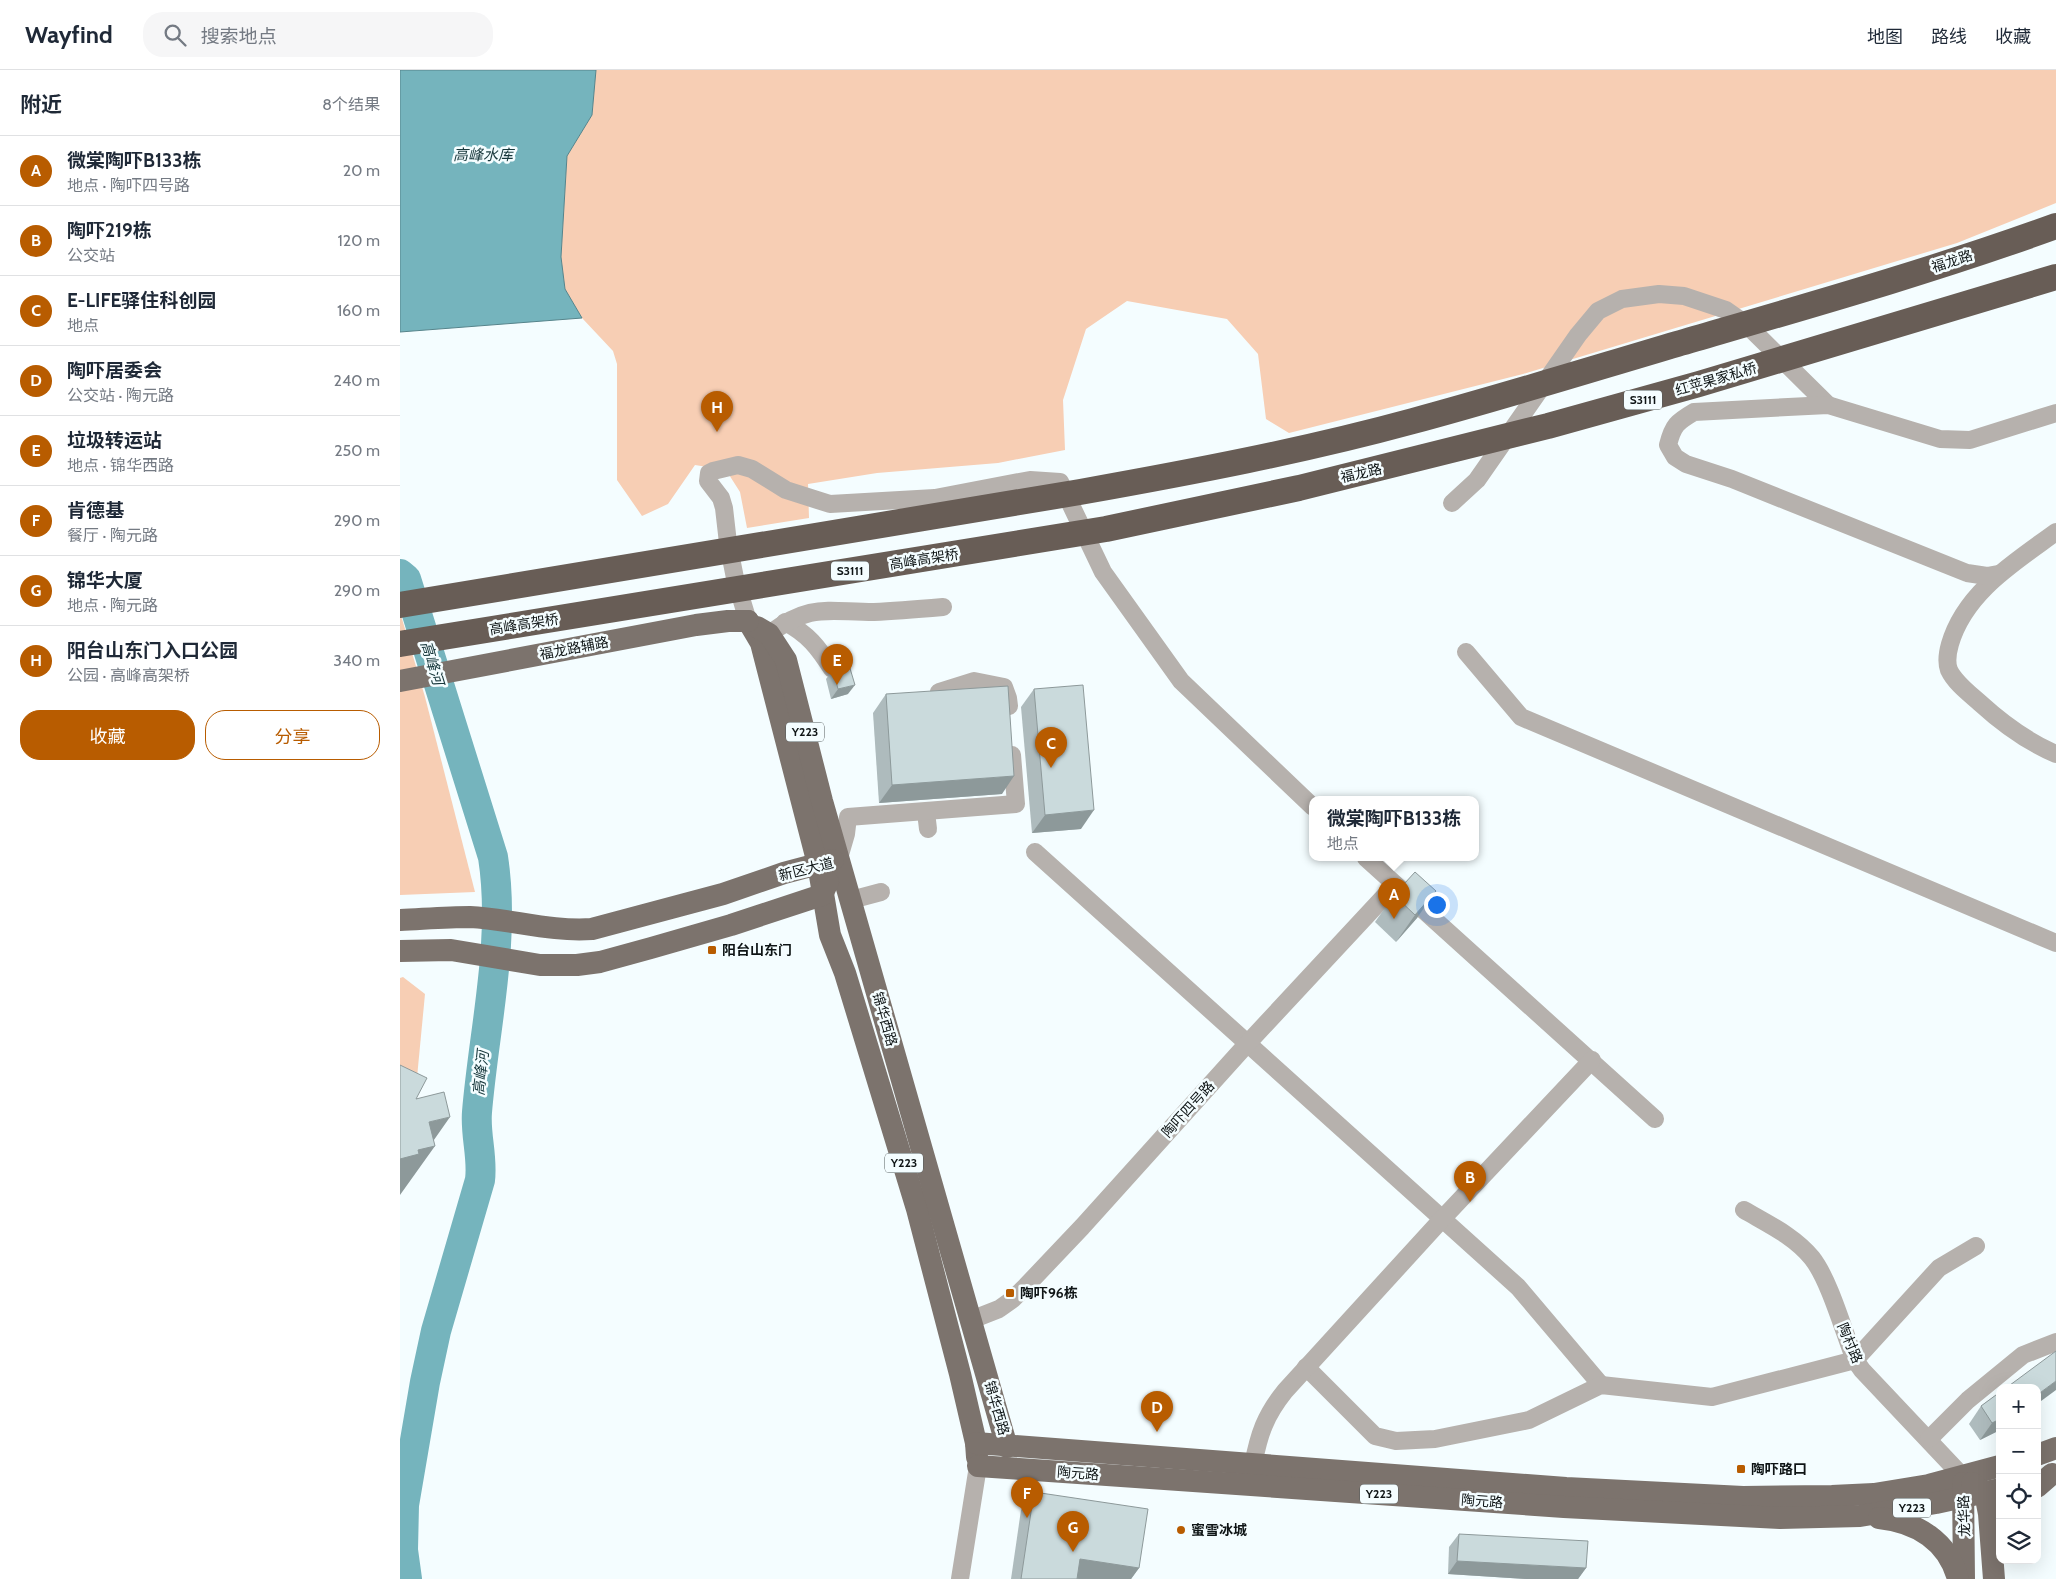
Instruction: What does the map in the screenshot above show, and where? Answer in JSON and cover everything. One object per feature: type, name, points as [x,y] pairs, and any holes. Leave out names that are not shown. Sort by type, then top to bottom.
[{"type":"highway","name":"福龙路","points":[[400,605],[1080,492],[1291,451],[1413,421],[1848,294],[1928,270],[2056,226]]},
{"type":"highway","name":"红苹果家私桥","points":[[1424,458],[1652,398],[1862,337],[2056,277]]},
{"type":"highway","name":"福龙路","points":[[1299,488],[1424,458]]},
{"type":"highway","name":"高峰高架桥","points":[[400,644],[1106,529],[1299,488]]},
{"type":"main road","name":"福龙路辅路","points":[[400,681],[696,625],[728,621],[748,621]]},
{"type":"main road","name":"锦华西路","points":[[748,621],[777,628],[822,801],[828,861]]},
{"type":"main road","name":"锦华西路","points":[[748,621],[761,643],[828,861],[851,900],[1008,1447],[978,1466],[976,1443],[918,1208],[845,973],[830,935],[822,895]]},
{"type":"main road","name":"新区大道","points":[[400,920],[470,918],[570,931],[592,929],[723,894],[828,861],[822,895]]},
{"type":"main road","points":[[723,894],[731,925]]},
{"type":"main road","points":[[400,951],[420,949],[468,952],[552,966],[600,962],[731,925],[822,895]]},
{"type":"main road","name":"陶元路","points":[[976,1443],[1008,1447],[1571,1489],[1743,1496],[1832,1496],[1874,1494],[1929,1485],[1963,1487]]},
{"type":"main road","points":[[2041,1454],[2056,1448]]},
{"type":"main road","name":"陶元路","points":[[978,1466],[1564,1507],[1770,1518],[1860,1516],[1963,1487]]},
{"type":"main road","points":[[1963,1487],[1996,1468]]},
{"type":"main road","name":"龙华路","points":[[1964,1579],[1965,1530],[1963,1487],[1992,1491],[1989,1514],[1995,1579]]},
{"type":"main road","points":[[1860,1516],[1904,1523],[1932,1537],[1945,1549],[1954,1564],[1958,1579]]},
{"type":"main road","points":[[1995,1579],[1998,1564]]},
{"type":"street","points":[[1452,502],[1477,480],[1578,335],[1598,311],[1622,299],[1658,294],[1684,296],[1726,310],[1746,324],[1828,405]]},
{"type":"street","points":[[1998,574],[1987,576],[1968,573],[1732,479],[1686,464],[1675,457],[1668,445],[1671,434],[1677,422],[1694,412],[1828,405],[1940,439],[1970,440],[2001,431],[2028,420],[2056,414]]},
{"type":"street","points":[[748,621],[735,578],[724,508],[721,498],[708,481],[709,473],[713,471],[738,465],[752,470],[786,490],[830,504],[935,498],[1030,480],[1060,482],[1103,572],[1181,681],[1309,803]]},
{"type":"street","points":[[2056,532],[1998,574],[1966,610],[1954,630],[1947,653],[1949,670],[1962,686],[2000,721],[2043,749],[2056,754]]},
{"type":"street","points":[[777,628],[810,612],[823,610],[885,611],[943,607]]},
{"type":"street","points":[[777,628],[801,631],[818,647],[832,668]]},
{"type":"street","points":[[1466,652],[1522,717],[2056,943]]},
{"type":"street","points":[[828,861],[846,834],[848,817],[1016,804],[1008,698],[1004,686],[974,681],[939,692]]},
{"type":"street","points":[[926,812],[928,830]]},
{"type":"street","points":[[1036,852],[1518,1287],[1601,1385]]},
{"type":"street","points":[[1369,861],[1592,1060],[1655,1119]]},
{"type":"street","name":"陶吓四号路","points":[[971,1320],[991,1313],[1013,1299],[1082,1227],[1247,1044],[1395,885]]},
{"type":"street","points":[[851,900],[881,892]]},
{"type":"street","points":[[1253,1465],[1259,1438],[1268,1414],[1306,1367],[1442,1218],[1592,1060]]},
{"type":"street","name":"陶村路","points":[[1744,1210],[1777,1228],[1797,1243],[1813,1259],[1824,1280],[1855,1360],[1869,1378],[1929,1439],[1963,1487]]},
{"type":"street","points":[[1306,1367],[1375,1436],[1396,1441],[1435,1438],[1529,1420],[1601,1385],[1712,1398],[1855,1360],[1939,1268],[1976,1246]]},
{"type":"street","points":[[1929,1439],[1968,1400],[2017,1359],[2034,1349],[2056,1342]]},
{"type":"street","points":[[960,1579],[978,1466]]},
{"type":"shaded area","points":[[596,70],[2056,70],[2056,203],[1957,243],[1523,374],[1289,433],[1266,419],[1258,354],[1227,319],[1127,301],[1086,329],[1063,400],[1065,450],[998,463],[877,473],[808,484],[809,518],[747,528],[740,492],[726,470],[695,465],[668,504],[642,516],[617,480],[617,364],[613,351],[582,318],[565,289],[561,258],[567,156],[592,115]]},
{"type":"shaded area","points":[[400,612],[425,697],[475,892],[400,895]]},
{"type":"shaded area","points":[[403,977],[425,994],[414,1109],[400,1152],[400,978]]},
{"type":"water","name":"高峰水库","points":[[400,70],[596,70],[592,115],[567,156],[561,257],[565,289],[582,318],[400,332]]},
{"type":"building","points":[[849,665],[855,685],[838,689],[833,670],[840,670]]},
{"type":"building","points":[[1083,685],[1094,810],[1045,815],[1034,689]]},
{"type":"building","points":[[1008,686],[1014,776],[892,785],[886,694]]},
{"type":"building","points":[[1415,872],[1436,891],[1415,915],[1394,895]]},
{"type":"building","points":[[400,1065],[427,1078],[416,1099],[444,1092],[450,1117],[429,1122],[435,1146],[418,1150],[419,1154],[400,1159]]},
{"type":"building","points":[[2056,1351],[2056,1381],[2041,1392],[2041,1384],[2011,1384]]},
{"type":"building","points":[[1996,1395],[1996,1421],[1992,1423],[1981,1406]]},
{"type":"building","points":[[1034,1492],[1148,1509],[1139,1568],[1080,1559],[1077,1579],[1021,1579]]},
{"type":"building","points":[[1459,1534],[1588,1541],[1586,1568],[1457,1561]]},
{"type":"waterway","name":"高峰河","points":[[400,574],[406,579],[493,857],[497,920],[492,984],[477,1112],[481,1163],[480,1180],[436,1331],[425,1382],[404,1505],[403,1550],[407,1579]]},
{"type":"place","name":"阳台山东门入口公园","points":[[717,432]]},
{"type":"place","name":"垃圾转运站","points":[[837,685]]},
{"type":"place","name":"E-LIFE驿住科创园","points":[[1051,768]]},
{"type":"place","name":"微棠陶吓B133栋","points":[[1394,919]]},
{"type":"place","name":"阳台山东门","points":[[712,950]]},
{"type":"place","name":"陶吓219栋","points":[[1470,1202]]},
{"type":"place","name":"陶吓96栋","points":[[1010,1293]]},
{"type":"place","name":"陶吓居委会","points":[[1157,1432]]},
{"type":"place","name":"陶吓路口","points":[[1741,1469]]},
{"type":"place","name":"肯德基","points":[[1027,1518]]},
{"type":"place","name":"蜜雪冰城","points":[[1181,1530]]},
{"type":"place","name":"锦华大厦","points":[[1073,1552]]}]
